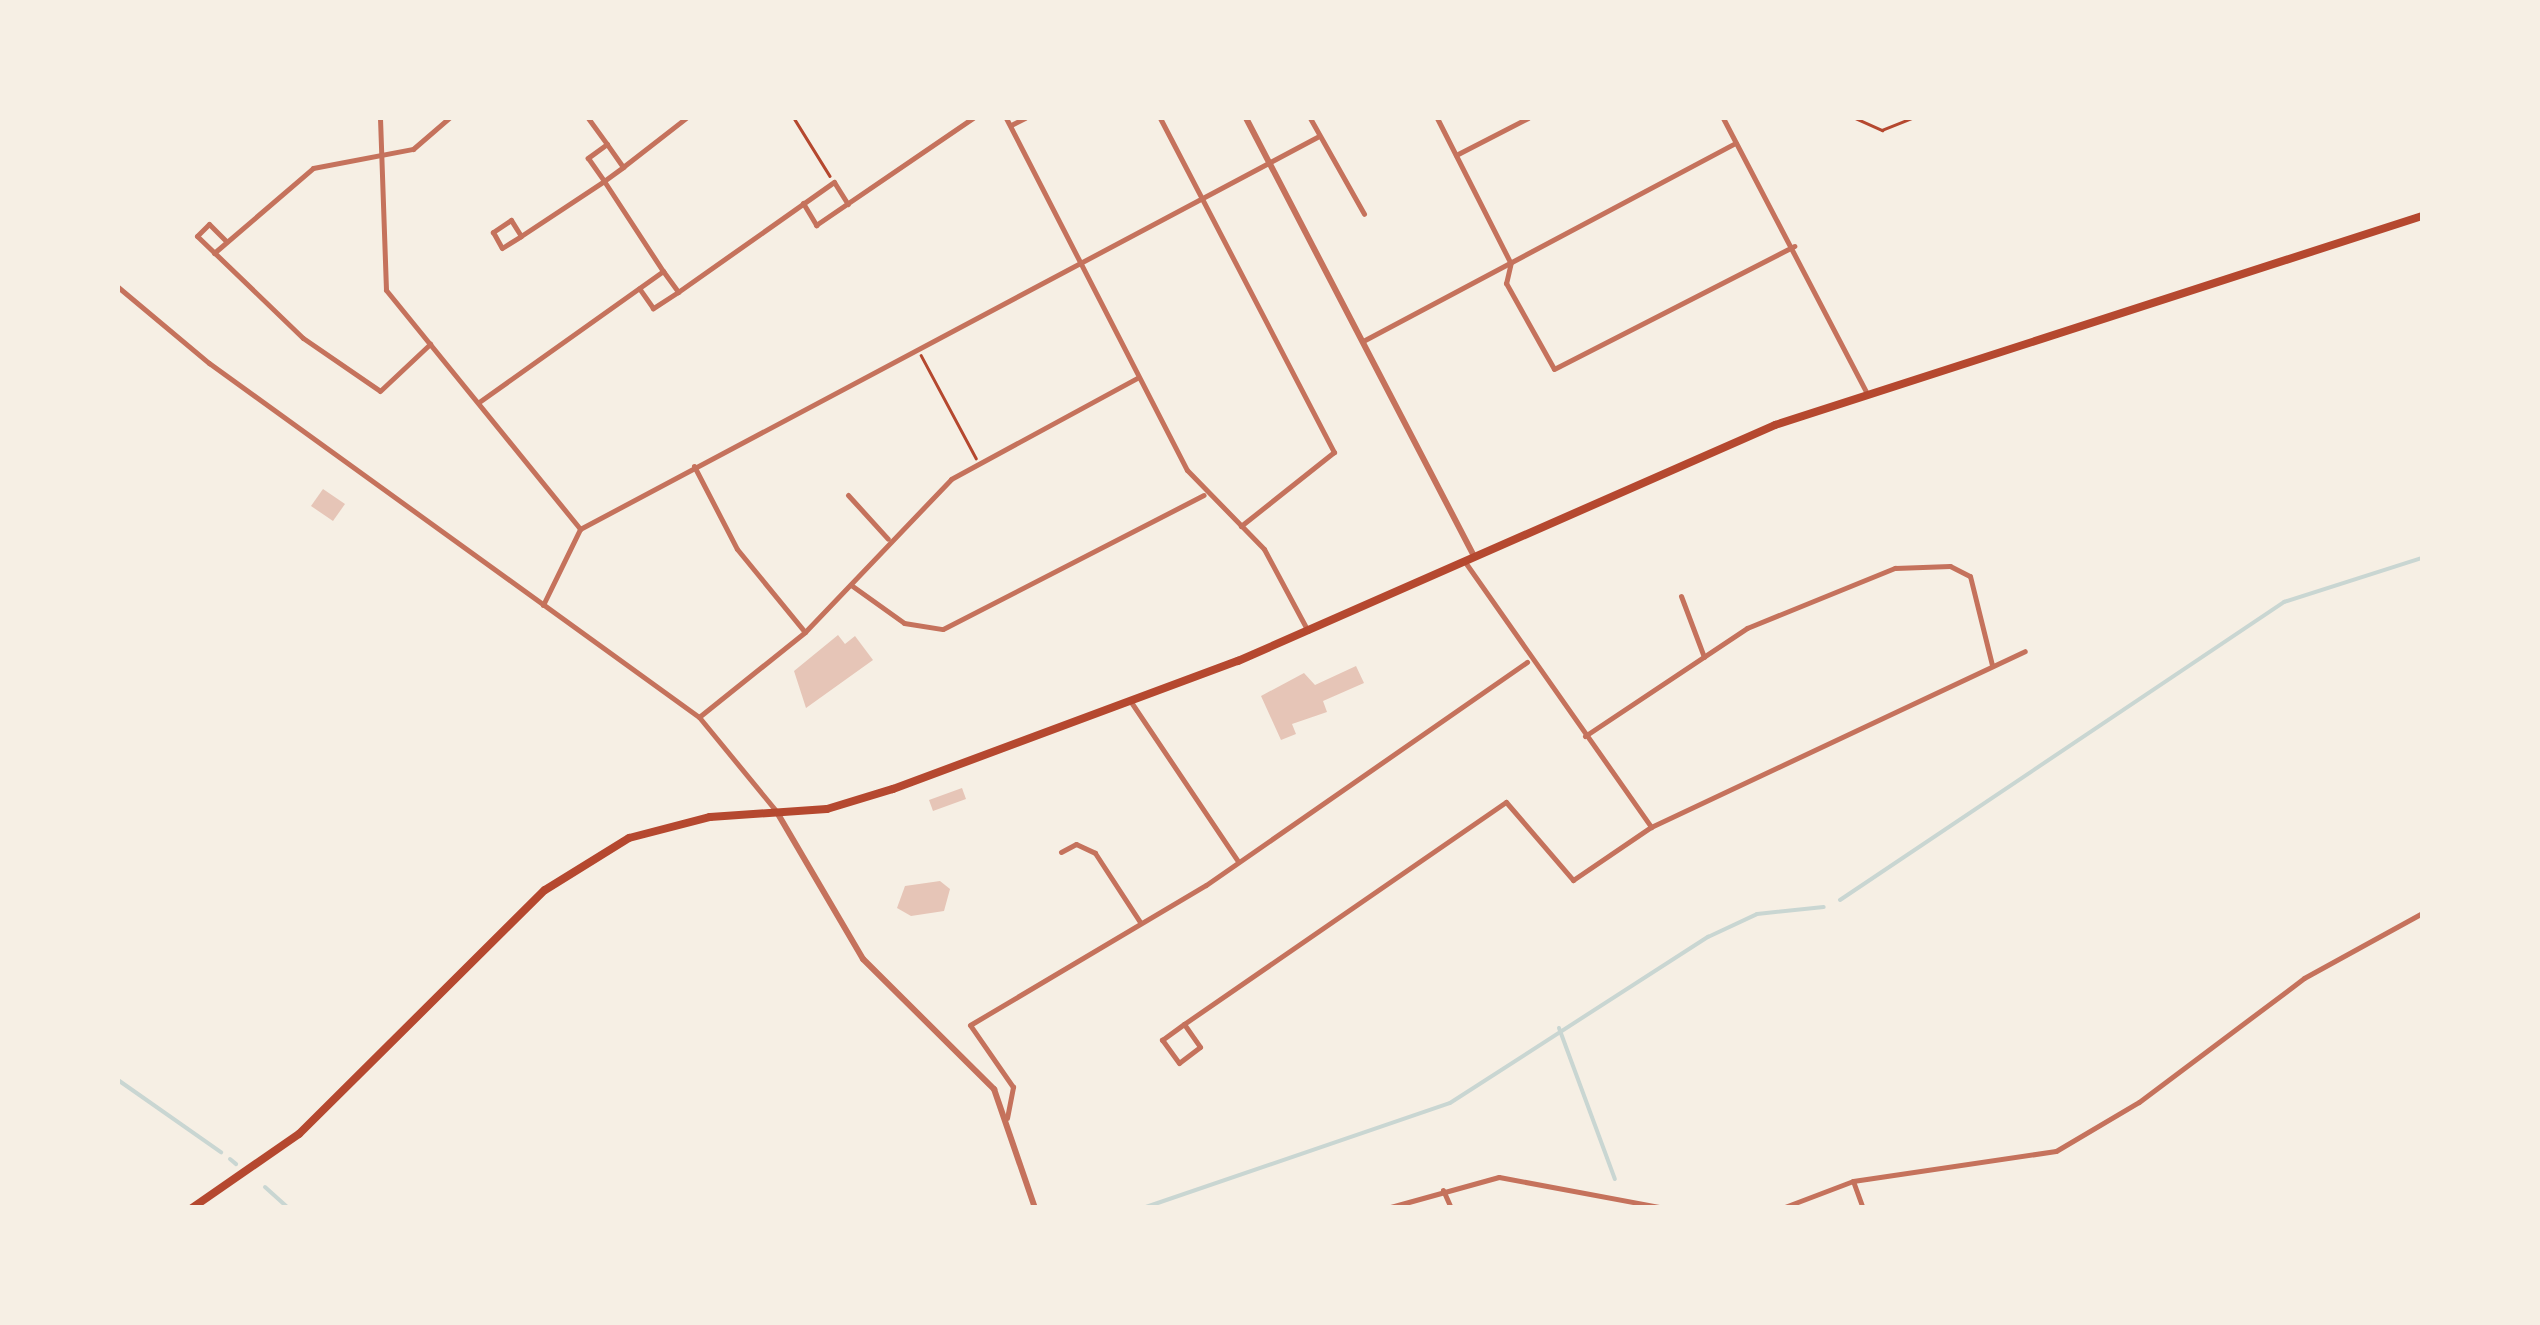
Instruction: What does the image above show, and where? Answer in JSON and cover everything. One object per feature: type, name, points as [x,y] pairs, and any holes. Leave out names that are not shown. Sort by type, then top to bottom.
[{"type":"main road","points":[[192,1208],[299,1134],[524,909],[584,861],[670,825],[778,814],[866,798],[1131,702],[1308,631],[1866,392],[2422,216]]},
{"type":"street","points":[[380,118],[383,280],[580,529]]},
{"type":"street","points":[[214,252],[313,168],[381,157],[425,142],[449,118]]},
{"type":"street","points":[[588,118],[623,167]]},
{"type":"street","points":[[521,236],[511,220],[493,232],[502,248],[521,236],[623,167],[686,118]]},
{"type":"street","points":[[803,203],[816,225],[974,118]]},
{"type":"street","points":[[1006,118],[1137,378],[1204,495],[1273,560],[1308,631]]},
{"type":"street","points":[[1010,125],[1025,118]]},
{"type":"street","points":[[1160,118],[1334,452],[1241,526]]},
{"type":"street","points":[[1246,118],[1475,557]]},
{"type":"street","points":[[1310,118],[1364,214]]},
{"type":"street","points":[[1437,118],[1511,262],[1506,282],[1554,369],[1794,246]]},
{"type":"street","points":[[1456,155],[1528,118]]},
{"type":"street","points":[[1723,118],[1794,246],[1866,392]]},
{"type":"street","points":[[543,605],[580,529],[1320,136]]},
{"type":"street","points":[[607,144],[588,158],[678,292]]},
{"type":"street","points":[[1363,341],[1736,144]]},
{"type":"street","points":[[639,288],[653,308],[834,182],[848,204]]},
{"type":"street","points":[[226,241],[208,224],[197,236],[304,338],[380,391],[430,344]]},
{"type":"street","points":[[479,402],[662,271]]},
{"type":"street","points":[[118,287],[699,718],[778,814],[838,926],[984,1076],[1007,1118],[1034,1208]]},
{"type":"street","points":[[699,718],[806,632],[888,540],[951,479],[1137,378]]},
{"type":"street","points":[[694,466],[737,549],[806,632]]},
{"type":"street","points":[[848,495],[888,540]]},
{"type":"street","points":[[851,585],[904,624],[943,629],[1204,495]]},
{"type":"street","points":[[1465,562],[1527,662],[1651,827]]},
{"type":"street","points":[[1584,736],[1704,657],[1801,600],[1926,564],[1970,576],[1993,666]]},
{"type":"street","points":[[1681,596],[1704,657]]},
{"type":"street","points":[[1184,1024],[1200,1047],[1179,1063],[1162,1040],[1184,1024],[1506,802],[1568,880],[1651,827],[2025,651]]},
{"type":"street","points":[[1007,1118],[1014,1087],[970,1025],[1238,862],[1527,662]]},
{"type":"street","points":[[1131,702],[1238,862]]},
{"type":"street","points":[[1061,852],[1076,844],[1095,854],[1140,922]]},
{"type":"street","points":[[1782,1208],[1853,1181],[2008,1163],[2078,1140],[2304,978],[2422,913]]},
{"type":"street","points":[[1386,1208],[1443,1190],[1516,1177],[1664,1208]]},
{"type":"street","points":[[1853,1181],[1863,1208]]},
{"type":"street","points":[[1443,1190],[1451,1208]]},
{"type":"path","points":[[794,118],[834,182]]},
{"type":"path","points":[[1854,118],[1890,130],[1912,118]]},
{"type":"path","points":[[920,354],[976,458]]},
{"type":"building","points":[[323,489],[345,504],[333,521],[311,506]]},
{"type":"building","points":[[838,635],[845,644],[855,636],[873,660],[806,708],[794,671]]},
{"type":"building","points":[[1356,666],[1364,683],[1323,701],[1327,712],[1292,724],[1296,734],[1281,740],[1261,696],[1304,673],[1315,685]]},
{"type":"building","points":[[962,788],[966,799],[933,811],[929,800]]},
{"type":"building","points":[[940,881],[950,889],[944,911],[911,916],[897,908],[905,886]]},
{"type":"waterway","points":[[1840,900],[2284,602],[2422,558]]},
{"type":"waterway","points":[[1143,1208],[1450,1103],[1708,937],[1757,914],[1824,907]]},
{"type":"waterway","points":[[1559,1028],[1615,1179]]},
{"type":"waterway","points":[[118,1080],[221,1152]]},
{"type":"waterway","points":[[230,1159],[236,1164]]},
{"type":"waterway","points":[[265,1187],[288,1208]]}]
